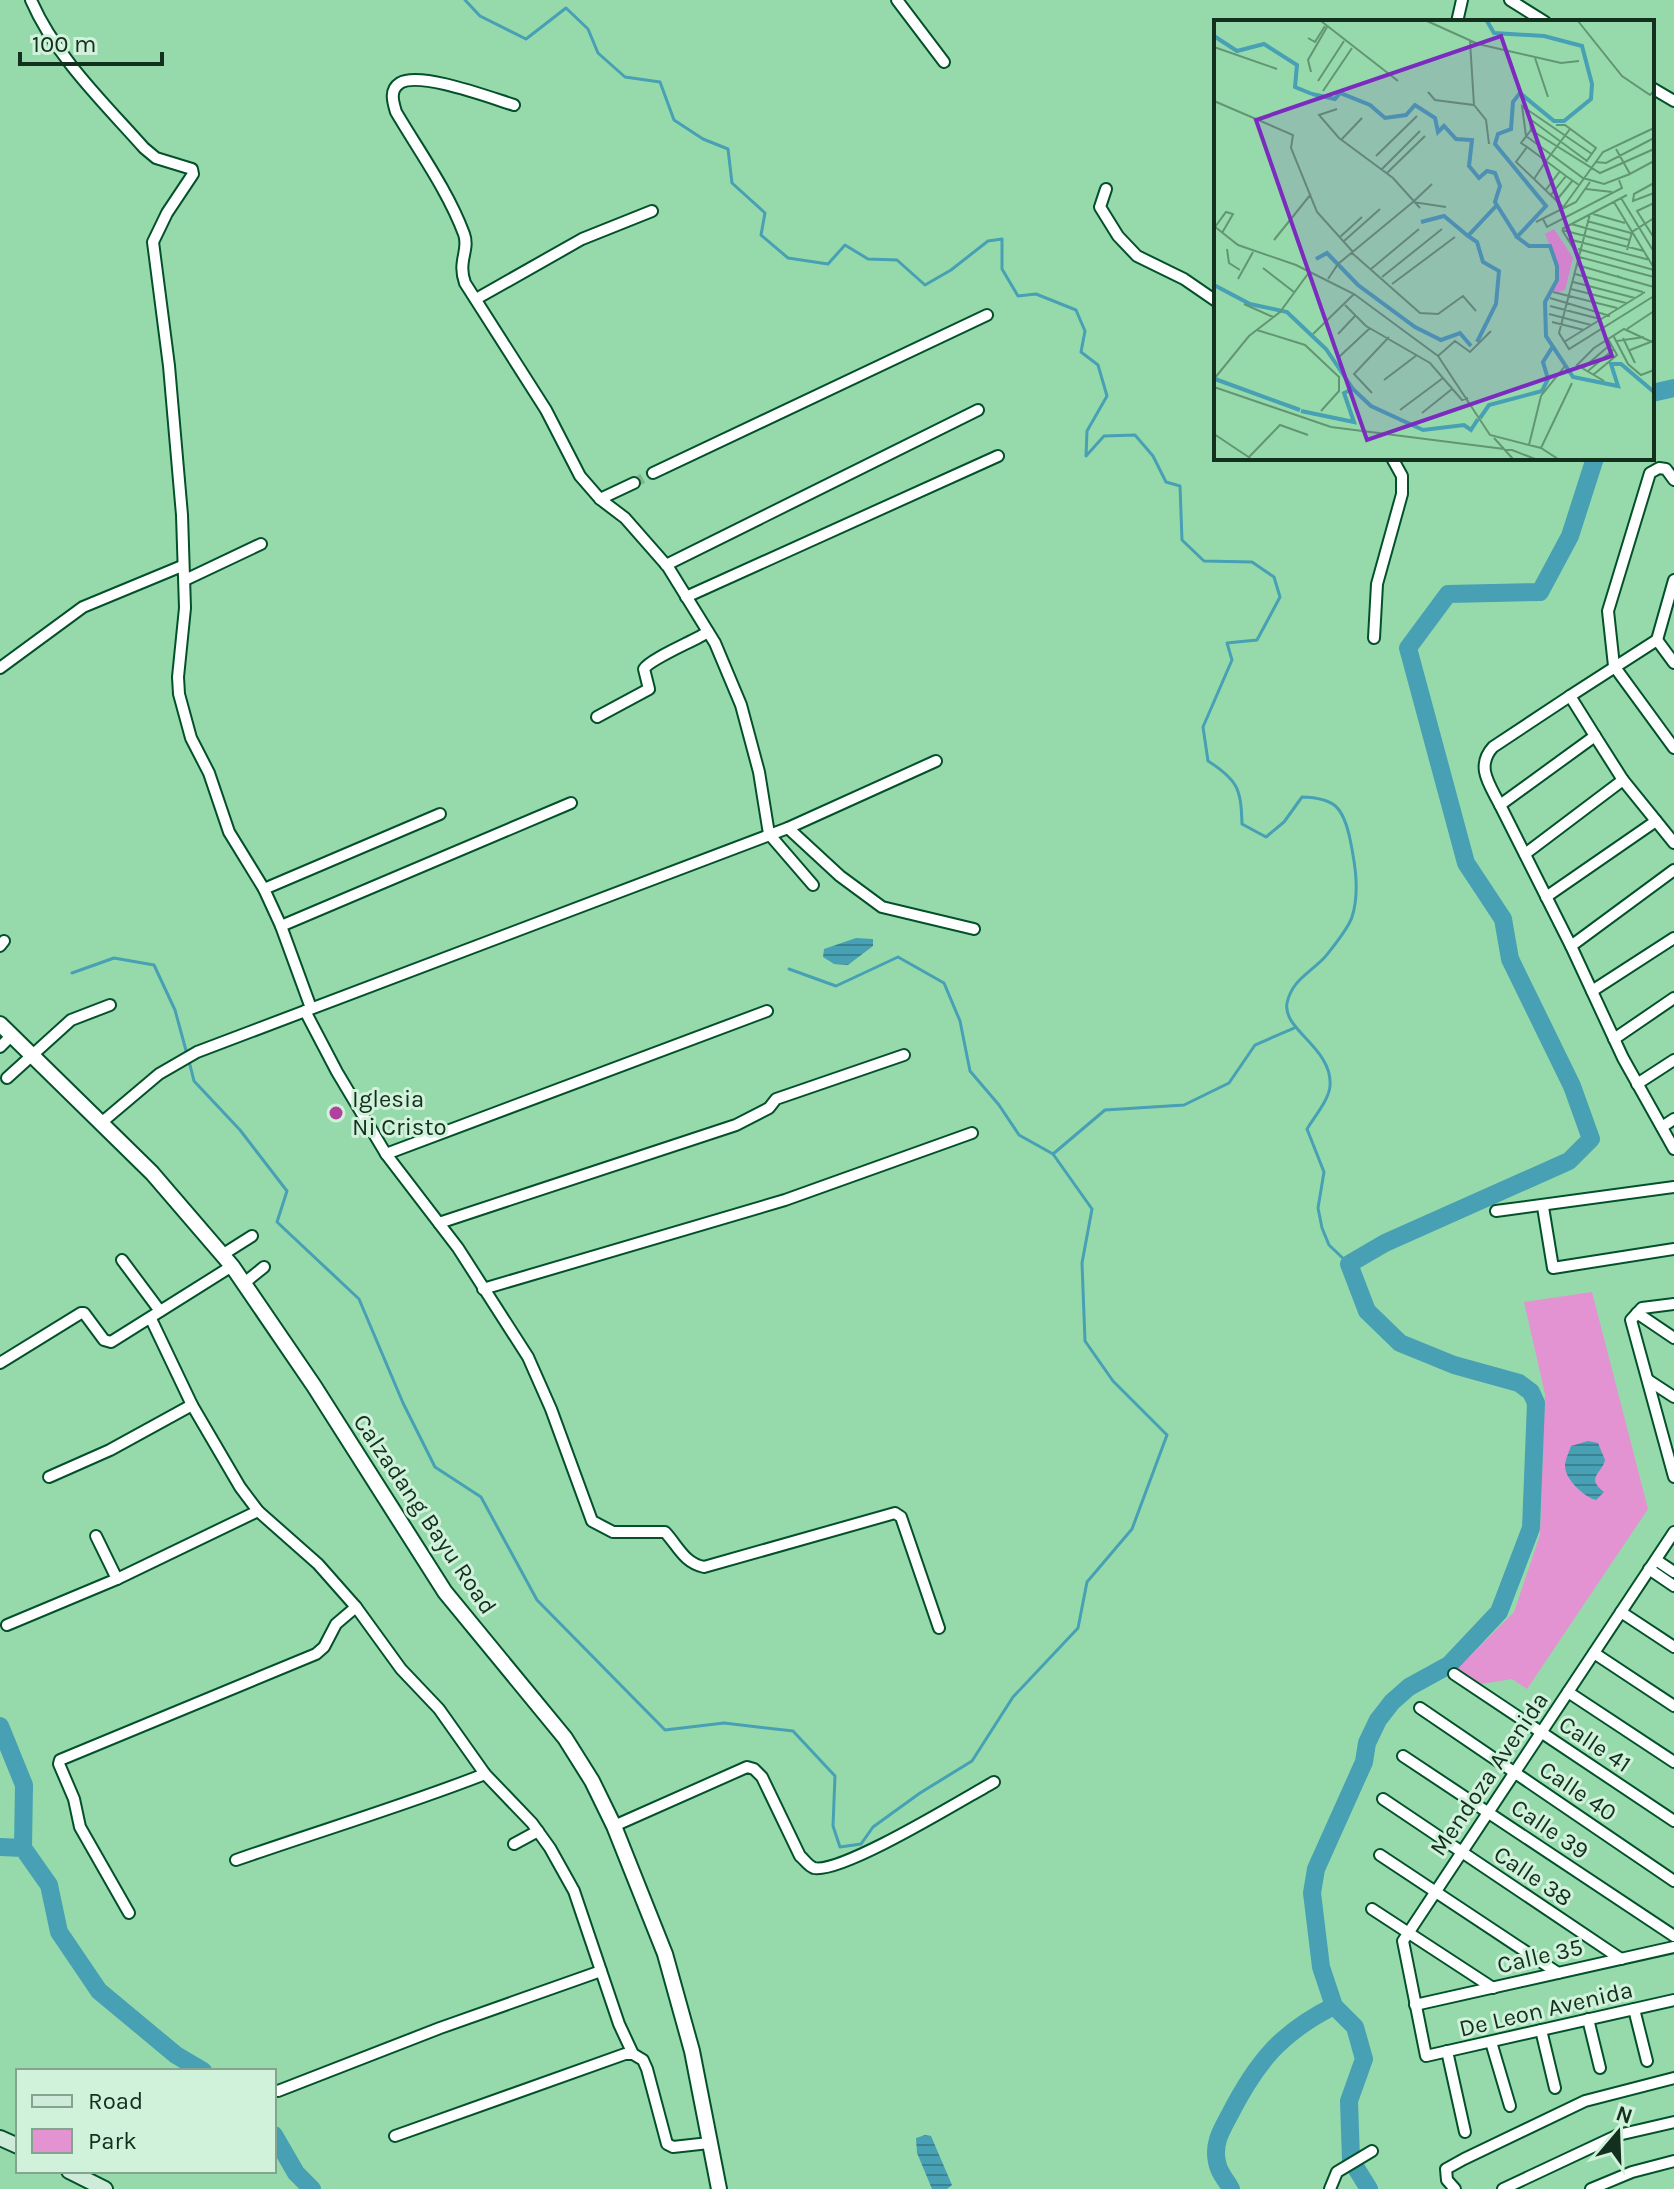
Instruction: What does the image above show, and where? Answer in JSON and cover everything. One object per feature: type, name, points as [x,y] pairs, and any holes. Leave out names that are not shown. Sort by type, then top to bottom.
[{"type":"main road","points":[[73,2173],[105,2189]]},
{"type":"street","points":[[31,0],[54,41],[144,148],[156,158],[192,169],[193,174],[167,213],[153,242],[182,515],[185,580],[179,694],[191,738],[209,773],[229,832],[264,889],[281,926],[308,1010],[337,1072],[386,1154],[439,1223],[528,1357],[551,1409],[592,1521],[613,1532],[665,1532],[684,1557],[694,1565],[704,1567],[895,1513],[901,1517],[939,1628]]},
{"type":"street","points":[[897,0],[944,62]]},
{"type":"street","points":[[1457,20],[1462,0]]},
{"type":"street","points":[[1510,0],[1542,20]]},
{"type":"street","points":[[514,105],[417,79],[399,84],[392,98],[396,112],[466,237],[460,270],[465,283],[546,410],[580,476],[600,499],[625,518],[666,565],[720,654],[741,705],[759,772],[769,834],[813,885]]},
{"type":"street","points":[[1654,89],[1674,101]]},
{"type":"street","points":[[1106,189],[1100,207],[1118,236],[1137,256],[1184,279],[1214,300]]},
{"type":"street","points":[[476,299],[582,239],[652,211]]},
{"type":"street","points":[[653,473],[987,315]]},
{"type":"street","points":[[666,565],[978,410]]},
{"type":"street","points":[[686,597],[998,456]]},
{"type":"street","points":[[1374,638],[1377,584],[1403,486],[1402,476],[1393,460]]},
{"type":"street","points":[[1674,480],[1666,469],[1659,468],[1650,473],[1608,611],[1614,666],[1674,748]]},
{"type":"street","points":[[600,499],[634,483]]},
{"type":"street","points":[[185,580],[261,544]]},
{"type":"street","points":[[0,668],[83,607],[182,566]]},
{"type":"street","points":[[1674,580],[1657,640],[1493,747],[1483,763],[1485,776],[1614,1039],[1674,1149]]},
{"type":"street","points":[[597,717],[649,689],[644,669],[647,663],[708,632]]},
{"type":"street","points":[[1657,640],[1674,663]]},
{"type":"street","points":[[1570,696],[1623,780],[1674,843]]},
{"type":"street","points":[[1500,805],[1595,736]]},
{"type":"street","points":[[101,1123],[159,1074],[197,1052],[707,861],[936,761]]},
{"type":"street","points":[[1525,854],[1623,780]]},
{"type":"street","points":[[281,926],[571,803]]},
{"type":"street","points":[[264,889],[440,814]]},
{"type":"street","points":[[1546,897],[1656,821]]},
{"type":"street","points":[[788,828],[840,876],[882,907],[974,929]]},
{"type":"street","points":[[1571,946],[1674,870]]},
{"type":"street","points":[[1592,991],[1674,938]]},
{"type":"street","points":[[1614,1039],[1674,998]]},
{"type":"street","points":[[7,1078],[71,1020],[110,1005]]},
{"type":"street","points":[[386,1154],[767,1011]]},
{"type":"street","name":"Calzadang Bayu Road","points":[[0,1024],[152,1173],[227,1261],[314,1386],[445,1592],[565,1738],[592,1781],[614,1826],[665,1954],[692,2051],[719,2189]]},
{"type":"street","points":[[0,1047],[12,1035]]},
{"type":"street","points":[[439,1223],[736,1125],[769,1108],[776,1099],[904,1055]]},
{"type":"street","points":[[1637,1084],[1674,1060]]},
{"type":"street","points":[[1662,1127],[1674,1119]]},
{"type":"street","points":[[483,1289],[785,1200],[972,1133]]},
{"type":"street","points":[[1496,1211],[1674,1187]]},
{"type":"street","points":[[1543,1207],[1553,1268],[1674,1249]]},
{"type":"street","points":[[0,1363],[81,1313],[108,1342],[151,1319],[227,1261],[252,1236]]},
{"type":"street","points":[[122,1260],[160,1311]]},
{"type":"street","points":[[243,1284],[264,1267]]},
{"type":"street","points":[[1674,1304],[1642,1308],[1631,1320],[1671,1453],[1674,1477]]},
{"type":"street","points":[[1637,1313],[1674,1338]]},
{"type":"street","points":[[151,1319],[192,1405],[232,1477],[258,1511],[318,1564],[356,1607],[401,1669],[439,1709],[485,1774],[538,1831],[574,1891],[633,2054]]},
{"type":"street","points":[[1648,1380],[1674,1397]]},
{"type":"street","points":[[49,1477],[110,1450],[192,1405]]},
{"type":"street","points":[[7,1625],[117,1579],[258,1511]]},
{"type":"street","name":"Mendoza Avenida","points":[[1408,1932],[1674,1532]]},
{"type":"street","points":[[96,1536],[117,1579]]},
{"type":"street","points":[[1652,1565],[1674,1572]]},
{"type":"street","points":[[1652,1565],[1674,1586]]},
{"type":"street","points":[[129,1913],[80,1827],[60,1760],[316,1654],[324,1647],[336,1624],[356,1607]]},
{"type":"street","points":[[1621,1612],[1674,1647]]},
{"type":"street","points":[[1594,1653],[1674,1706]]},
{"type":"street","name":"Calle 41","points":[[1454,1674],[1674,1821]]},
{"type":"street","points":[[1568,1692],[1674,1762]]},
{"type":"street","name":"Calle 40","points":[[1420,1708],[1674,1881]]},
{"type":"street","name":"Calle 39","points":[[1403,1756],[1674,1936]]},
{"type":"street","points":[[614,1826],[747,1767],[762,1777],[800,1856],[817,1869],[850,1861],[994,1782]]},
{"type":"street","points":[[236,1860],[349,1820],[416,1801],[485,1774]]},
{"type":"street","name":"Calle 38","points":[[1383,1799],[1621,1959]]},
{"type":"street","points":[[514,1844],[538,1831]]},
{"type":"street","points":[[1380,1855],[1558,1973]]},
{"type":"street","points":[[1372,1909],[1493,1988]]},
{"type":"street","points":[[1408,1932],[1403,1941],[1415,2005]]},
{"type":"street","name":"Calle 35","points":[[1415,2005],[1674,1947]]},
{"type":"street","points":[[276,2090],[601,1971]]},
{"type":"street","name":"De Leon Avenida","points":[[1415,2005],[1426,2056],[1674,2000]]},
{"type":"street","points":[[1634,2009],[1647,2061]]},
{"type":"street","points":[[1588,2019],[1600,2068]]},
{"type":"street","points":[[1541,2030],[1555,2088]]},
{"type":"street","points":[[1491,2042],[1510,2106]]},
{"type":"street","points":[[1447,2051],[1465,2132]]},
{"type":"street","points":[[395,2136],[625,2054],[633,2054],[643,2060],[647,2069],[667,2144],[673,2147],[709,2143]]},
{"type":"street","points":[[1455,2189],[1447,2180],[1446,2169],[1464,2159],[1585,2101],[1674,2078]]},
{"type":"street","points":[[1503,2189],[1618,2135],[1674,2122]]},
{"type":"street","points":[[1330,2189],[1337,2172],[1372,2151]]},
{"type":"street","points":[[1591,2189],[1632,2172],[1674,2161]]},
{"type":"green space","points":[[1592,1292],[1648,1509],[1527,1689],[1512,1679],[1481,1684],[1456,1670],[1514,1612],[1540,1535],[1545,1394],[1524,1302]]},
{"type":"water","points":[[856,938],[873,939],[873,946],[848,965],[834,964],[823,957],[824,949]]},
{"type":"water","points":[[1588,1441],[1598,1443],[1605,1460],[1595,1479],[1604,1492],[1596,1500],[1576,1487],[1565,1466],[1571,1446]]},
{"type":"water","points":[[931,2136],[952,2185],[947,2189],[932,2189],[917,2153],[916,2138]]},
{"type":"waterway","points":[[465,0],[480,16],[526,39],[566,8],[588,29],[598,53],[625,77],[660,82],[674,120],[703,139],[728,149],[732,183],[765,213],[761,235],[788,258],[828,264],[845,245],[868,259],[897,260],[925,285],[951,270],[988,241],[1002,239],[1002,269],[1018,296],[1036,294],[1076,310],[1085,331],[1081,352],[1098,365],[1107,396],[1087,431],[1086,456],[1104,436],[1135,435],[1153,456],[1166,482],[1180,486],[1182,540],[1204,561],[1252,562],[1274,577],[1280,597],[1257,640],[1227,643],[1232,660],[1203,727],[1208,761],[1236,786],[1242,824],[1266,837],[1284,822],[1302,797],[1322,799],[1335,806],[1347,828],[1356,878],[1352,917],[1325,957],[1297,983],[1287,1003],[1292,1022],[1324,1061],[1329,1073],[1327,1097],[1307,1129],[1324,1172],[1318,1208],[1322,1228],[1329,1245],[1349,1264]]},
{"type":"waterway","points":[[1654,393],[1674,388]]},
{"type":"waterway","points":[[1369,2189],[1351,2160],[1349,2101],[1364,2059],[1355,2027],[1334,2006],[1321,1967],[1312,1893],[1316,1869],[1364,1762],[1367,1743],[1378,1720],[1409,1687],[1449,1665],[1499,1612],[1531,1528],[1536,1403],[1531,1392],[1519,1383],[1454,1365],[1400,1343],[1367,1311],[1349,1264],[1385,1243],[1569,1161],[1591,1139],[1572,1086],[1510,959],[1503,919],[1466,863],[1408,648],[1448,594],[1540,592],[1570,536],[1594,460]]},
{"type":"waterway","points":[[789,969],[836,986],[898,957],[944,983],[960,1021],[970,1071],[1019,1135],[1053,1154]]},
{"type":"waterway","points":[[72,973],[114,958],[154,965],[175,1010],[187,1054]]},
{"type":"waterway","points":[[189,1061],[194,1081],[240,1130],[287,1191],[277,1222],[359,1299],[403,1403],[435,1467],[481,1497],[537,1600],[665,1730],[724,1723],[793,1731],[835,1776],[833,1826],[840,1847],[861,1844],[873,1827],[972,1761],[1013,1697],[1078,1628],[1087,1582],[1132,1529],[1167,1435],[1113,1381],[1085,1341],[1082,1263],[1092,1209],[1053,1154],[1105,1110],[1184,1105],[1229,1083],[1255,1045],[1294,1028]]},
{"type":"waterway","points":[[0,1726],[24,1785],[23,1848]]},
{"type":"waterway","points":[[0,1847],[23,1848],[49,1885],[59,1932],[99,1991],[176,2055],[200,2069]]},
{"type":"waterway","points":[[1231,2189],[1219,2170],[1216,2149],[1239,2097],[1271,2051],[1299,2027],[1334,2006]]},
{"type":"waterway","points":[[276,2138],[296,2173],[312,2189]]},
{"type":"tunnel","points":[[634,483],[653,473]]},
{"type":"place","name":"Iglesia Ni Cristo","points":[[336,1113]]}]
